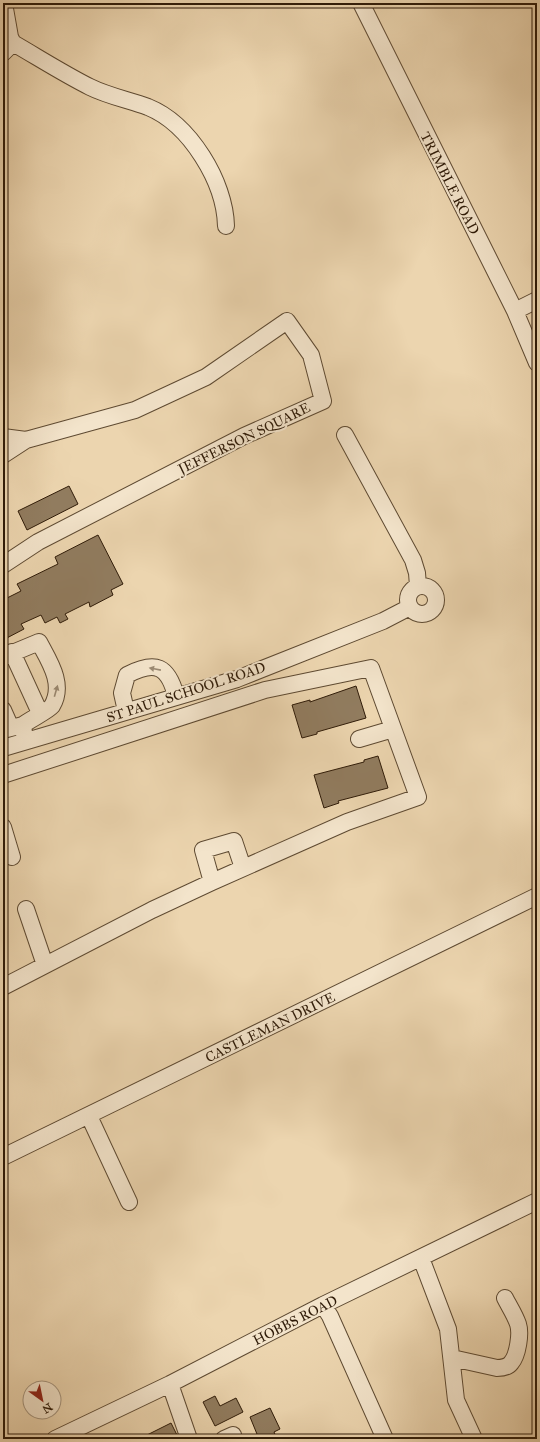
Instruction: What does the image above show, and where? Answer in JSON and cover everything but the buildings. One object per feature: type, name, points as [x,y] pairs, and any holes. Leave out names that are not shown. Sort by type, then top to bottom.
[{"type":"street","points":[[4,3],[10,37],[8,48],[91,88],[149,108],[171,120],[190,139],[216,183],[226,213],[226,226]]},
{"type":"street","name":"TRIMBLE ROAD","points":[[360,3],[515,311],[537,363]]},
{"type":"street","points":[[515,311],[537,300]]},
{"type":"street","name":"JEFFERSON SQUARE","points":[[3,455],[26,440],[135,410],[206,377],[287,321],[311,355],[323,400],[244,436],[52,535],[3,565]]},
{"type":"street","points":[[345,435],[413,560],[417,572],[418,586]]},
{"type":"street","name":"JEFFERSON SQUARE","points":[[3,437],[26,440]]},
{"type":"street","points":[[418,586],[426,586],[433,590],[437,598],[435,606],[430,612],[421,614],[416,613],[410,607],[408,596],[413,589],[418,586]]},
{"type":"street","name":"ST PAUL SCHOOL ROAD","points":[[3,748],[237,678],[383,621],[410,607]]},
{"type":"street","points":[[12,728],[40,713],[52,706],[58,685],[50,661],[39,642],[8,654],[40,713]]},
{"type":"street","points":[[126,711],[122,693],[127,675],[140,668],[153,667],[165,671],[172,680],[176,696]]},
{"type":"street","points":[[3,775],[265,690],[370,668],[418,797],[347,822],[212,882],[3,987]]},
{"type":"street","points":[[3,710],[12,728],[25,741]]},
{"type":"street","points":[[359,739],[393,729]]},
{"type":"street","points":[[3,827],[12,857]]},
{"type":"street","points":[[212,882],[203,850],[234,841],[243,868]]},
{"type":"street","name":"CASTLEMAN DRIVE","points":[[3,1157],[537,896]]},
{"type":"street","points":[[26,909],[45,965]]},
{"type":"street","points":[[89,1116],[129,1202]]},
{"type":"street","name":"HOBBS ROAD","points":[[55,1439],[170,1384],[323,1305],[537,1202]]},
{"type":"street","points":[[421,1258],[448,1329],[456,1400],[474,1439]]},
{"type":"street","points":[[452,1358],[497,1368],[511,1364],[515,1356],[519,1332],[518,1324],[505,1298]]},
{"type":"street","points":[[323,1305],[330,1316],[385,1439]]},
{"type":"street","points":[[170,1384],[189,1439]]}]
